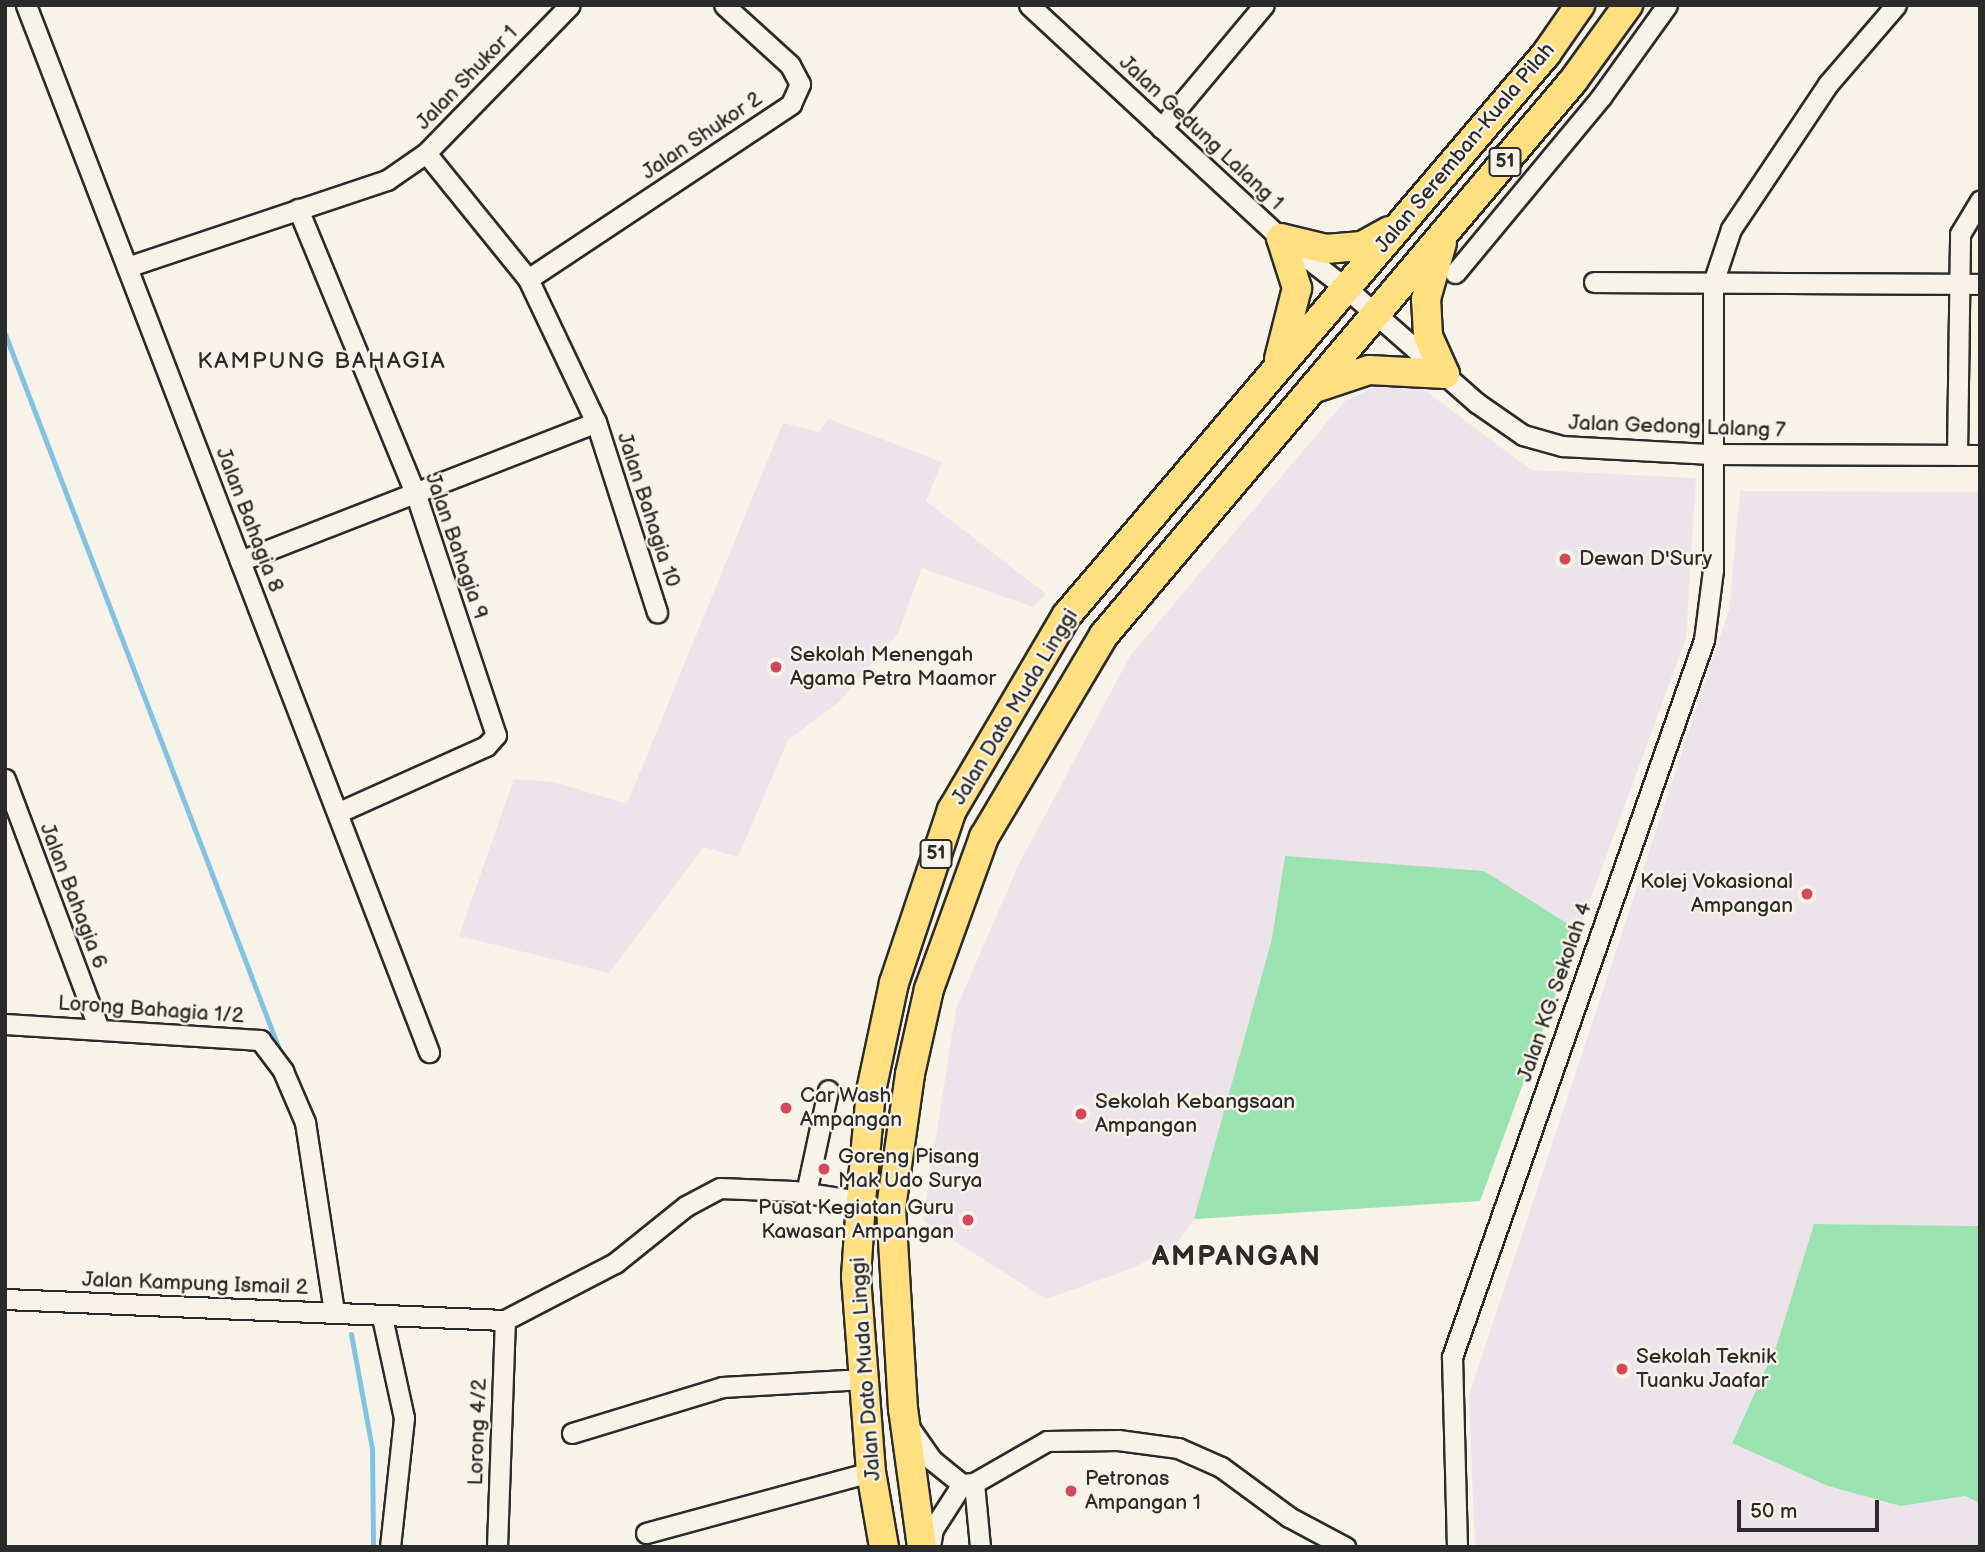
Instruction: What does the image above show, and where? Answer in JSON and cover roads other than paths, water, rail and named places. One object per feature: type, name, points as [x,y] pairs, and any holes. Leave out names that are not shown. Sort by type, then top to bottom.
[{"type":"highway","name":"Jalan Seremban-Kuala Pilah","points":[[1346,288],[1546,54],[1580,5]]},
{"type":"highway","name":"Jalan Seremban-Kuala Pilah","points":[[1376,314],[1573,81],[1628,5]]},
{"type":"highway","points":[[1282,238],[1326,249],[1362,246],[1402,224]]},
{"type":"highway","points":[[1312,389],[1369,370],[1445,374],[1427,336],[1426,299],[1445,232]]},
{"type":"highway","points":[[1273,374],[1288,335],[1297,288],[1282,238]]},
{"type":"highway","name":"Jalan Dato Muda Linggi","points":[[884,1547],[871,1472],[856,1277],[871,1091],[894,983],[953,810],[1067,615],[1346,288]]},
{"type":"highway","name":"Jalan Dato Muda Linggi","points":[[922,1547],[904,1409],[891,1208],[898,1142],[929,989],[984,838],[1104,635],[1376,314]]},
{"type":"street","name":"Jalan Bahagia 8","points":[[26,5],[429,1052]]},
{"type":"street","name":"Jalan Shukor 1","points":[[127,267],[387,180],[426,153],[570,5]]},
{"type":"street","name":"Jalan Shukor 2","points":[[528,279],[791,104],[800,84],[790,65],[724,5]]},
{"type":"street","name":"Jalan Gedung Lalang 1","points":[[1029,5],[1282,238],[1376,314]]},
{"type":"street","points":[[1161,128],[1264,5]]},
{"type":"street","points":[[1455,273],[1601,97],[1667,5]]},
{"type":"street","name":"Jalan KG. Sekolah 4","points":[[1457,1547],[1452,1357],[1704,640],[1713,570],[1713,283],[1731,229],[1828,85],[1896,5]]},
{"type":"street","name":"Jalan Bahagia 10","points":[[426,153],[528,279],[596,422],[657,612]]},
{"type":"street","points":[[1957,455],[1960,234],[1980,201]]},
{"type":"street","name":"Jalan Bahagia 9","points":[[298,209],[416,495],[496,735],[486,746],[337,813]]},
{"type":"street","points":[[1594,282],[1980,284]]},
{"type":"street","name":"Jalan Gedong Lalang 7","points":[[1376,314],[1445,374],[1523,435],[1562,446],[1712,454],[1980,455]]},
{"type":"street","name":"Jalan Bahagia 10","points":[[240,561],[416,495],[596,422]]},
{"type":"street","name":"Jalan Bahagia 6","points":[[5,779],[99,1029]]},
{"type":"street","name":"Lorong Bahagia 1/2","points":[[5,1024],[260,1040],[283,1071],[304,1122],[334,1312]]},
{"type":"street","points":[[806,1193],[828,1090]]},
{"type":"street","points":[[505,1320],[615,1263],[705,1194],[732,1187],[861,1201]]},
{"type":"street","name":"Jalan Kampung Ismail 2","points":[[5,1299],[334,1312],[382,1317],[505,1320]]},
{"type":"street","points":[[382,1317],[404,1418],[390,1547]]},
{"type":"street","name":"Lorong 4/2","points":[[497,1547],[505,1320]]},
{"type":"street","points":[[572,1433],[722,1387],[864,1379]]},
{"type":"street","points":[[904,1409],[917,1444],[968,1483],[979,1547]]},
{"type":"street","points":[[930,1547],[946,1505],[968,1483],[1047,1441],[1118,1440],[1178,1448],[1221,1467],[1289,1517],[1345,1547]]},
{"type":"street","points":[[646,1533],[871,1472]]},
{"type":"waterway","points":[[5,334],[281,1054]]},
{"type":"waterway","points":[[351,1334],[372,1448],[373,1547]]},
{"type":"place","name":"Dewan D'Sury","points":[[1565,559]]},
{"type":"place","name":"Sekolah Menengah Agama Petra Maamor","points":[[776,667]]},
{"type":"place","name":"Kolej Vokasional Ampangan","points":[[1807,894]]},
{"type":"place","name":"Car Wash Ampangan","points":[[786,1108]]},
{"type":"place","name":"Sekolah Kebangsaan Ampangan","points":[[1081,1114]]},
{"type":"place","name":"Goreng Pisang Mak Udo Surya","points":[[824,1169]]},
{"type":"place","name":"Pusat Kegiatan Guru Kawasan Ampangan","points":[[968,1220]]},
{"type":"place","name":"Sekolah Teknik Tuanku Jaafar","points":[[1622,1369]]},
{"type":"place","name":"Petronas Ampangan 1","points":[[1071,1491]]},
{"type":"district","name":"KAMPUNG BAHAGIA","points":[[322,361]]},
{"type":"district","name":"AMPANGAN","points":[[1237,1257]]}]
